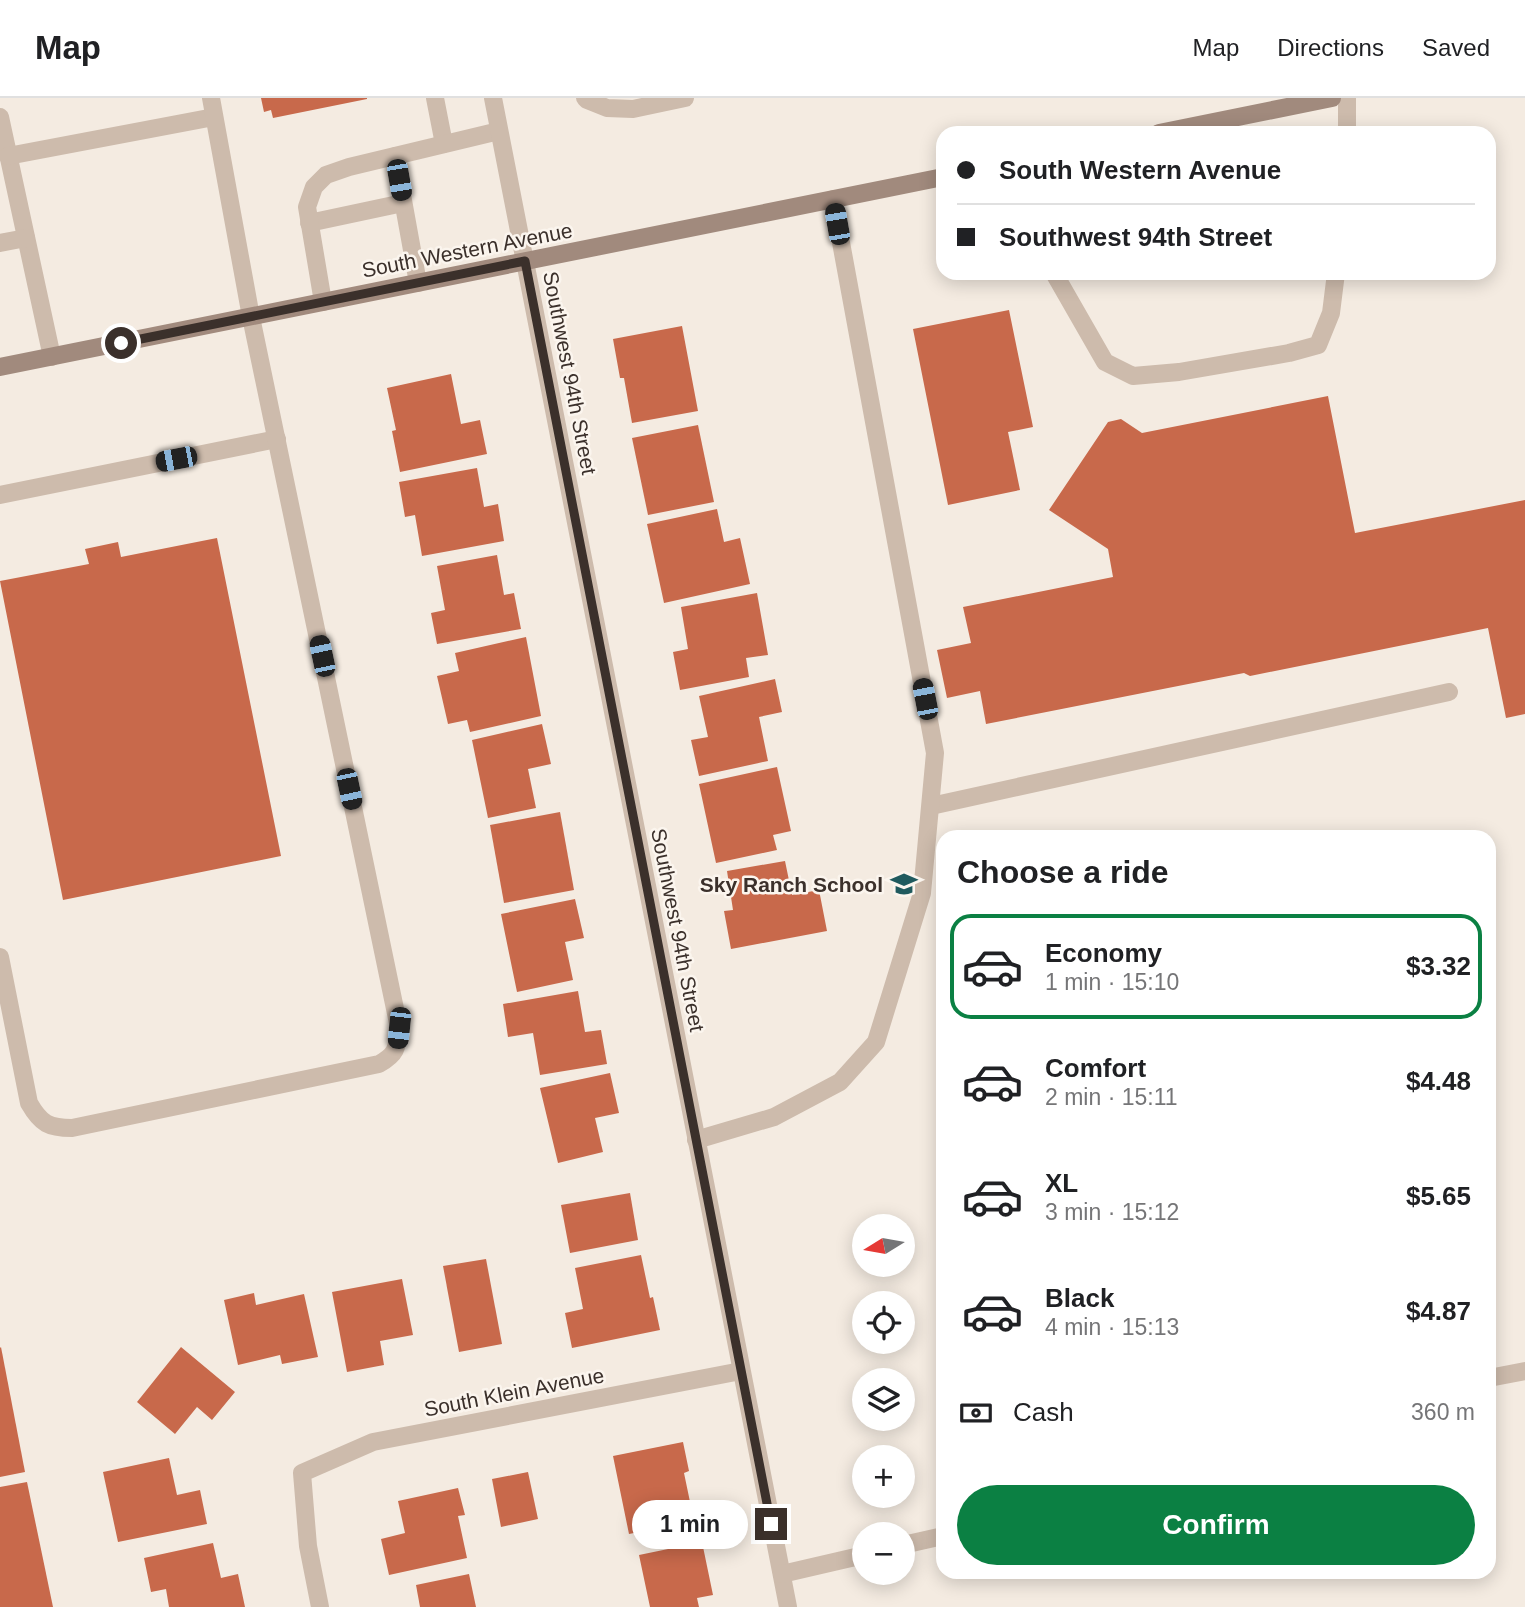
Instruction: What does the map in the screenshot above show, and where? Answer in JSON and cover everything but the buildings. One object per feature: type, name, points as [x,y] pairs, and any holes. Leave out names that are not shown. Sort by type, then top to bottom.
[{"type":"main road","points":[[1194,126],[1332,98]]},
{"type":"main road","name":"South Western Avenue","points":[[0,367],[936,178]]},
{"type":"street","points":[[0,957],[29,1103],[44,1123],[56,1128],[72,1128],[379,1064],[391,1057],[397,1047],[399,1028],[251,317],[211,98]]},
{"type":"street","points":[[435,98],[444,144]]},
{"type":"street","name":"Southwest 94th Street","points":[[493,98],[788,1607]]},
{"type":"street","points":[[585,98],[607,108],[633,109],[685,98]]},
{"type":"street","points":[[1347,98],[1347,126]]},
{"type":"street","points":[[0,117],[52,357]]},
{"type":"street","points":[[8,156],[214,117]]},
{"type":"street","points":[[323,302],[307,207],[314,187],[326,175],[499,131]]},
{"type":"street","points":[[395,156],[418,283]]},
{"type":"street","points":[[696,1140],[774,1117],[840,1082],[876,1042],[922,894],[935,752],[833,199]]},
{"type":"street","points":[[309,223],[403,203]]},
{"type":"street","points":[[0,243],[26,238]]},
{"type":"street","points":[[1058,280],[1105,362],[1133,376],[1193,370],[1289,353],[1318,345],[1331,313],[1335,280]]},
{"type":"street","points":[[0,495],[277,439]]},
{"type":"street","points":[[930,806],[1449,692]]},
{"type":"street","name":"South Klein Avenue","points":[[320,1607],[308,1546],[302,1473],[373,1442],[741,1371]]},
{"type":"street","points":[[1496,1377],[1525,1371]]},
{"type":"street","points":[[915,1542],[936,1538]]},
{"type":"street","points":[[782,1574],[852,1558]]},
{"type":"place","name":"Sky Ranch School","points":[[904,884]]},
{"type":"route","points":[[121,343],[525,261],[771,1524]]}]
